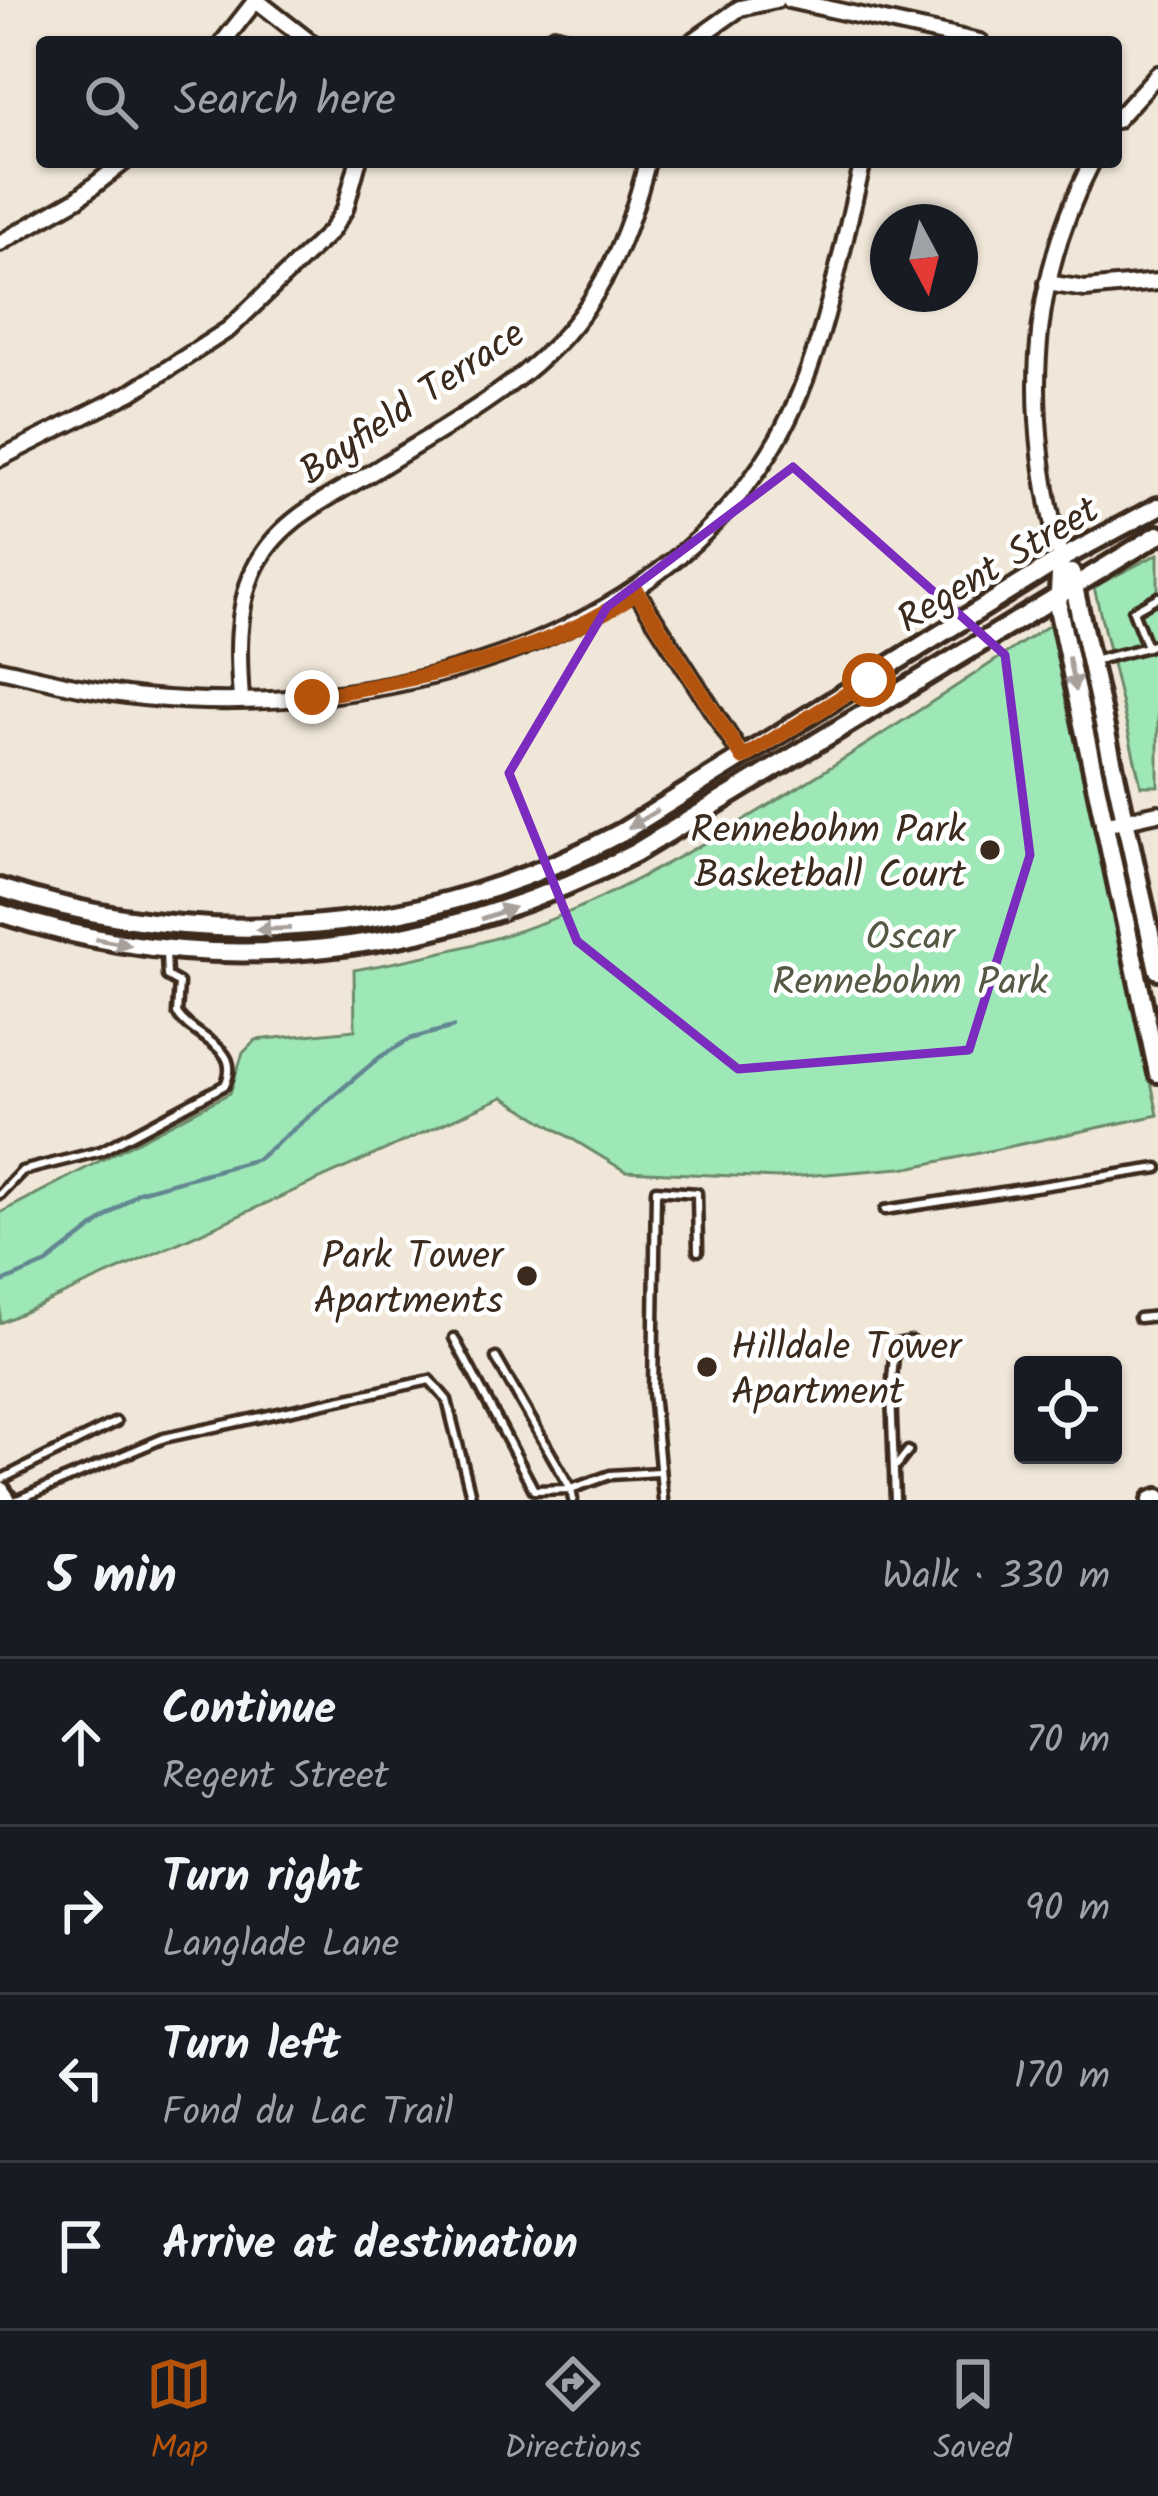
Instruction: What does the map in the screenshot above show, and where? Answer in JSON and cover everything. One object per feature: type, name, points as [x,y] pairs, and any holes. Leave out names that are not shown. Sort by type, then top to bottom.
[{"type":"street","points":[[229,36],[256,0],[302,36]]},
{"type":"street","points":[[700,36],[740,8],[776,0]]},
{"type":"street","points":[[789,0],[951,36]]},
{"type":"street","points":[[896,36],[899,25]]},
{"type":"street","points":[[1122,108],[1158,74]]},
{"type":"street","points":[[0,243],[77,199],[116,168]]},
{"type":"street","points":[[0,458],[151,381],[229,329],[331,231],[345,209],[356,168]]},
{"type":"street","name":"Bayfield Terrace","points":[[241,699],[241,611],[255,568],[269,545],[296,518],[463,416],[547,353],[599,290],[624,238],[645,168]]},
{"type":"street","points":[[0,669],[147,697],[312,697],[427,674],[535,643],[637,592],[716,522],[780,436],[813,354],[861,168]]},
{"type":"street","points":[[1089,168],[1063,225],[1047,283],[1034,359],[1034,412],[1061,559],[1057,593],[1134,1000],[1158,1073]]},
{"type":"street","points":[[1047,283],[1085,289],[1158,282]]},
{"type":"street","name":"Regent Street","points":[[0,888],[98,915],[183,927],[293,929],[368,920],[475,896],[555,866],[743,758],[1061,559],[1158,507]]},
{"type":"street","name":"Regent Street","points":[[0,914],[166,950],[295,952],[440,931],[593,875],[1076,580],[1158,535]]},
{"type":"street","points":[[1061,559],[1076,580],[1158,970]]},
{"type":"street","points":[[637,592],[755,778]]},
{"type":"street","points":[[1103,825],[1158,812]]},
{"type":"street","points":[[0,1490],[8,1500]]},
{"type":"lane","points":[[1147,647],[1132,611],[1158,597]]},
{"type":"lane","points":[[1093,661],[1158,644]]},
{"type":"lane","points":[[0,1194],[22,1171],[101,1150],[225,1085],[231,1069],[227,1054],[177,1013],[179,983],[166,976],[166,950]]},
{"type":"lane","points":[[885,1210],[1158,1168]]},
{"type":"lane","points":[[663,1500],[658,1472],[656,1190],[697,1193],[698,1251]]},
{"type":"lane","points":[[1139,1318],[1158,1316]]},
{"type":"lane","points":[[454,1338],[534,1490],[571,1490],[610,1474],[658,1472]]},
{"type":"lane","points":[[895,1500],[895,1343],[911,1341]]},
{"type":"lane","points":[[496,1358],[573,1500]]},
{"type":"lane","points":[[17,1500],[164,1438],[430,1380],[447,1400],[472,1500]]},
{"type":"lane","points":[[0,1480],[116,1422]]},
{"type":"lane","points":[[895,1474],[908,1450]]},
{"type":"highlighted area","points":[[793,467],[1005,655],[1030,855],[969,1050],[738,1069],[577,941],[509,773],[607,607]]},
{"type":"green space","points":[[1158,554],[1158,786],[1141,786],[1094,587]]},
{"type":"green space","name":"Oscar Rennebohm Park","points":[[1054,622],[1158,1115],[913,1167],[778,1178],[625,1171],[503,1097],[0,1323],[0,1213],[230,1093],[243,1053],[256,1040],[355,1030],[354,970],[480,943],[600,898],[774,802]]},
{"type":"waterway","points":[[0,1283],[47,1263],[139,1192],[258,1159],[380,1057],[410,1039],[453,1027]]},
{"type":"place","name":"Rennebohm Park Basketball Court","points":[[990,850]]},
{"type":"place","name":"Park Tower Apartments","points":[[527,1276]]},
{"type":"place","name":"Hilldale Tower Apartment","points":[[707,1367]]},
{"type":"route","points":[[312,697],[427,674],[535,643],[637,592],[743,758],[869,680]]}]
